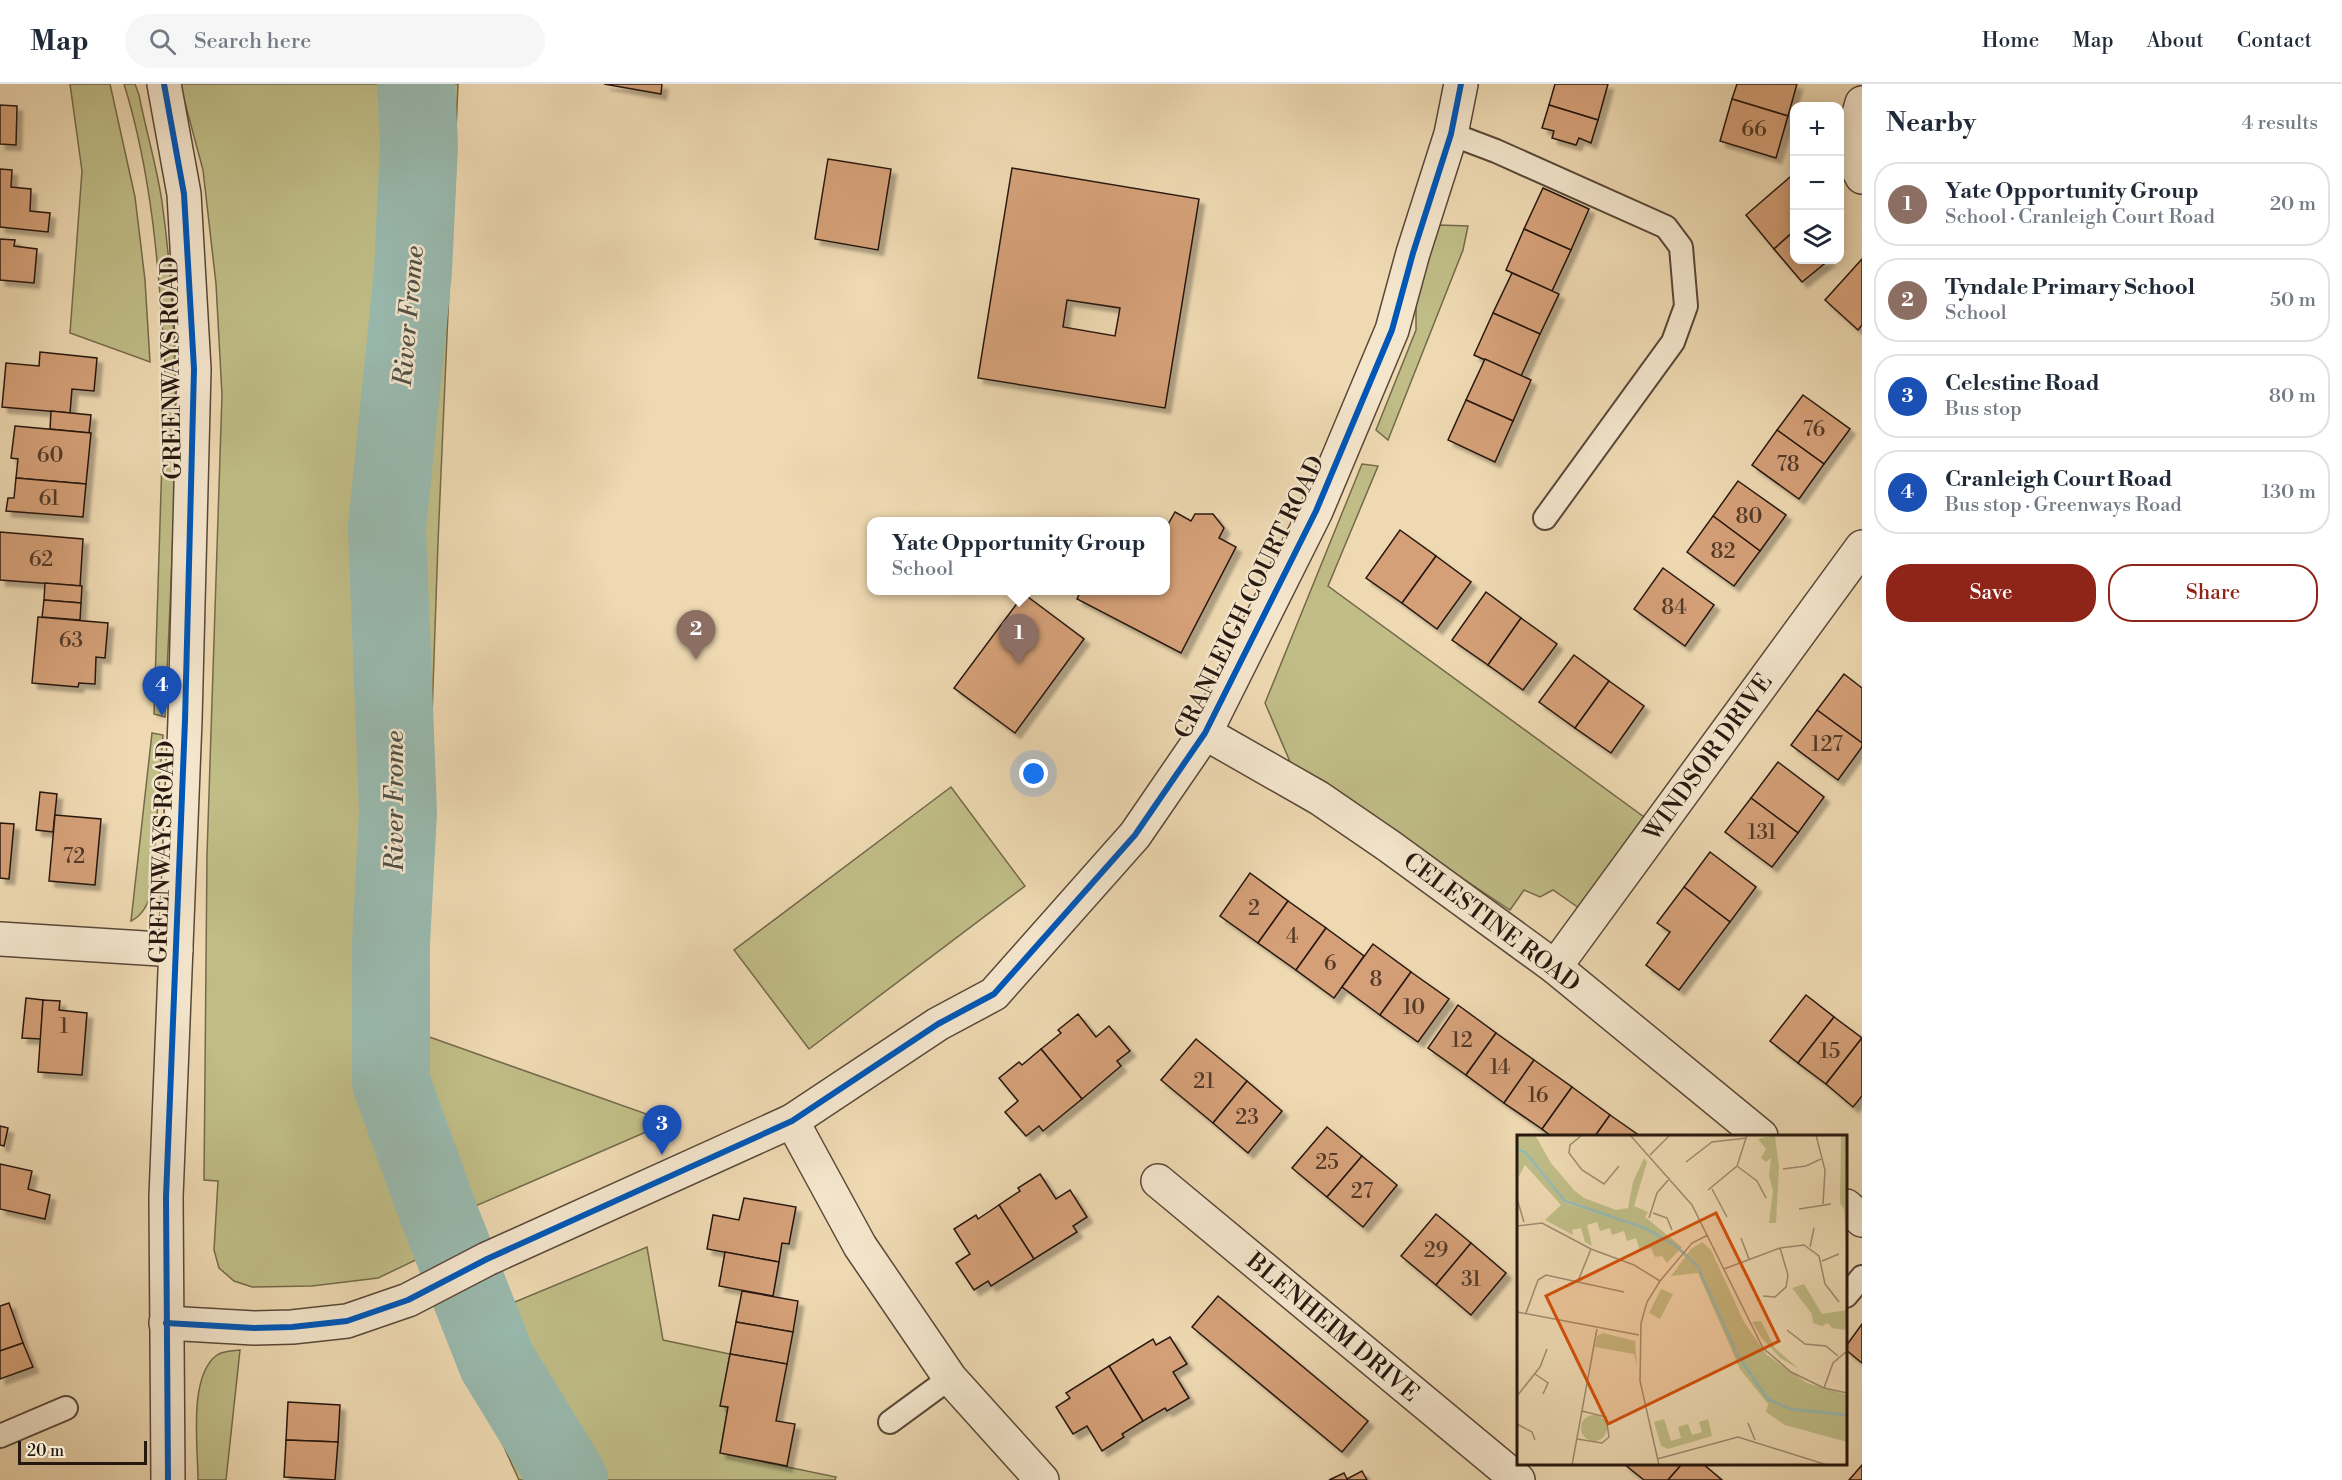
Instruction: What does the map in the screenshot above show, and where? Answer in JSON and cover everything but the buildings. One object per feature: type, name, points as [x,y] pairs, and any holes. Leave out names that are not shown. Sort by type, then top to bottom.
[{"type":"street","name":"GREENWAYS ROAD","points":[[164,84],[184,194],[194,369],[185,720],[166,1197],[168,1480]]},
{"type":"street","name":"CRANLEIGH COURT ROAD","points":[[166,1323],[254,1328],[292,1327],[347,1321],[408,1300],[486,1259],[792,1121],[938,1024],[994,994],[1136,835],[1205,734],[1316,511],[1392,330],[1413,252],[1451,134],[1461,84]]},
{"type":"street","points":[[1862,103],[1852,133],[1853,157],[1862,177]]},
{"type":"street","name":"WINDSOR DRIVE","points":[[1555,967],[1862,547]]},
{"type":"street","name":"CELESTINE ROAD","points":[[1205,734],[1319,798],[1389,846],[1555,967],[1759,1135]]},
{"type":"street","points":[[0,939],[176,950]]},
{"type":"street","points":[[792,1121],[860,1246],[950,1378],[1041,1480]]},
{"type":"street","name":"BLENHEIM DRIVE","points":[[1158,1181],[1509,1478]]},
{"type":"street","points":[[1847,1208],[1862,1220]]},
{"type":"lane","points":[[1451,134],[1496,151],[1666,227],[1681,248],[1686,306],[1672,342],[1545,518]]},
{"type":"lane","points":[[1847,1294],[1862,1277]]},
{"type":"lane","points":[[890,1422],[950,1378]]},
{"type":"lane","points":[[0,1436],[66,1408]]},
{"type":"shaded area","points":[[70,84],[110,84],[135,197],[145,280],[150,362],[70,333],[82,171]]},
{"type":"shaded area","points":[[124,84],[135,84],[139,95],[157,176],[162,202],[174,331],[175,460],[165,717],[154,714],[165,364],[157,258],[148,187],[134,118]]},
{"type":"shaded area","points":[[180,84],[458,84],[438,542],[421,1034],[669,1122],[411,1234],[422,1257],[378,1278],[312,1286],[252,1287],[234,1281],[219,1268],[214,1250],[218,1181],[204,1180],[207,855],[222,395],[216,284],[203,170]]},
{"type":"shaded area","points":[[1439,225],[1468,226],[1463,250],[1388,440],[1376,430],[1416,330],[1416,299]]},
{"type":"shaded area","points":[[1362,464],[1378,466],[1328,586],[1644,817],[1579,908],[1553,890],[1540,897],[1524,890],[1510,910],[1291,764],[1265,703]]},
{"type":"shaded area","points":[[152,733],[163,735],[151,894],[142,913],[131,921]]},
{"type":"shaded area","points":[[951,787],[1025,886],[809,1049],[734,950]]},
{"type":"shaded area","points":[[647,1247],[663,1340],[730,1354],[721,1406],[728,1407],[720,1453],[836,1477],[835,1480],[519,1480],[450,1329]]},
{"type":"shaded area","points":[[240,1350],[226,1480],[198,1480],[196,1431],[198,1395],[202,1379],[208,1365],[217,1355]]},
{"type":"waterway","name":"River Frome","points":[[416,84],[419,145],[413,271],[387,528],[398,812],[391,943],[391,1082],[438,1212],[497,1362],[569,1480]]},
{"type":"cycle path","points":[[164,84],[184,194],[194,369],[185,720],[166,1197],[168,1480]]},
{"type":"cycle path","points":[[166,1323],[254,1328],[292,1327],[347,1321],[408,1300],[487,1259],[792,1121],[938,1024],[994,994],[1135,835],[1205,733],[1316,511],[1392,330],[1413,253],[1451,134],[1461,84]]},
{"type":"place","name":"Tyndale Primary School","points":[[696,660]]},
{"type":"place","name":"Yate Opportunity Group","points":[[1019,664]]},
{"type":"place","name":"Cranleigh Court Road","points":[[162,716]]},
{"type":"place","name":"Celestine Road","points":[[662,1155]]}]
